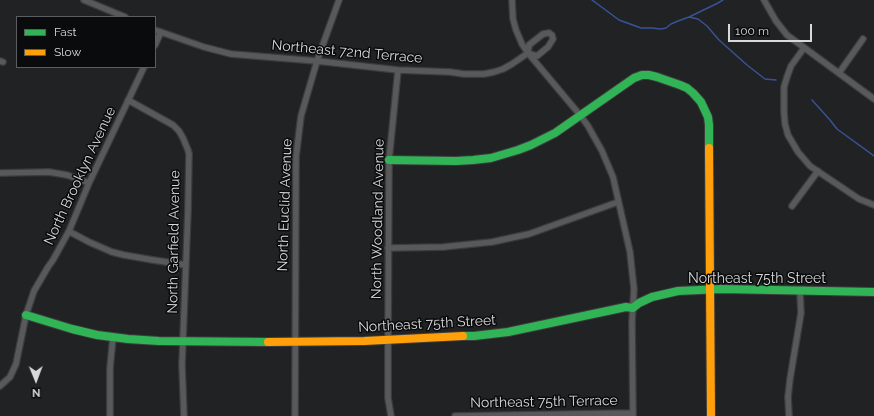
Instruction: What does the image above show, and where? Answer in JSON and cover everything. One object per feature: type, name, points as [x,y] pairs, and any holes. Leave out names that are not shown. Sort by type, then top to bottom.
[{"type":"street","points":[[84,0],[123,16]]},
{"type":"street","name":"North Euclid Avenue","points":[[295,416],[296,157],[302,116],[317,61],[339,0]]},
{"type":"street","points":[[512,0],[513,19],[522,44],[580,115],[605,157],[612,177],[630,252],[634,289],[632,322],[633,414]]},
{"type":"street","points":[[764,0],[771,14],[781,28],[794,40],[874,99]]},
{"type":"street","name":"Northeast 72nd Terrace","points":[[156,30],[204,47],[231,54],[317,61],[398,70],[484,74],[503,69],[528,53]]},
{"type":"street","points":[[156,43],[161,32]]},
{"type":"street","points":[[549,33],[552,35],[554,39],[551,44],[537,56],[528,53],[529,45],[543,34],[549,33]]},
{"type":"street","points":[[839,73],[863,39]]},
{"type":"street","points":[[804,48],[791,66],[784,87],[785,124],[788,135],[798,152],[810,166],[859,199],[874,205]]},
{"type":"street","name":"North Brooklyn Avenue","points":[[0,386],[10,377],[16,364],[26,315],[34,292],[69,231],[89,183],[144,68]]},
{"type":"street","name":"North Woodland Avenue","points":[[391,416],[388,398],[389,160],[398,70]]},
{"type":"street","points":[[389,160],[462,160],[491,158],[531,145],[556,133],[634,78],[642,75],[653,76],[687,88],[701,102],[708,117],[709,125],[711,416]]},
{"type":"street","name":"North Garfield Avenue","points":[[128,100],[173,125],[183,138],[189,154],[182,365],[184,416]]},
{"type":"street","points":[[792,206],[818,171]]},
{"type":"street","points":[[0,173],[49,172],[67,175],[89,183]]},
{"type":"street","points":[[388,248],[443,247],[498,241],[529,234],[618,202]]},
{"type":"street","points":[[69,231],[112,252],[186,265]]},
{"type":"street","name":"Northeast 75th Street","points":[[26,315],[97,335],[159,341],[295,342],[388,340],[474,336],[508,332],[626,307],[633,308],[638,303],[652,297],[678,291],[710,289],[800,292],[874,292]]},
{"type":"street","points":[[789,416],[788,397],[800,318],[800,292]]},
{"type":"street","points":[[110,416],[110,368],[113,337]]},
{"type":"street","name":"Northeast 75th Terrace","points":[[454,416],[633,414]]},
{"type":"waterway","points":[[592,0],[619,20],[641,28],[661,29],[689,17],[698,19],[747,65],[765,79],[776,80]]},
{"type":"waterway","points":[[689,17],[723,0]]},
{"type":"waterway","points":[[812,100],[837,129],[874,156]]},
{"type":"traffic: fast","points":[[389,160],[473,160],[491,158],[518,150],[555,133],[634,78],[642,75],[657,77],[680,85],[693,93],[701,102],[708,117],[709,148]]},
{"type":"traffic: fast","points":[[463,336],[508,332],[626,307],[633,308],[639,303],[652,297],[678,291],[721,289],[874,292]]},
{"type":"traffic: fast","points":[[26,315],[97,335],[128,339],[159,341],[268,342]]},
{"type":"traffic: slow","points":[[709,148],[711,416]]},
{"type":"traffic: slow","points":[[268,342],[364,341],[463,336]]}]
